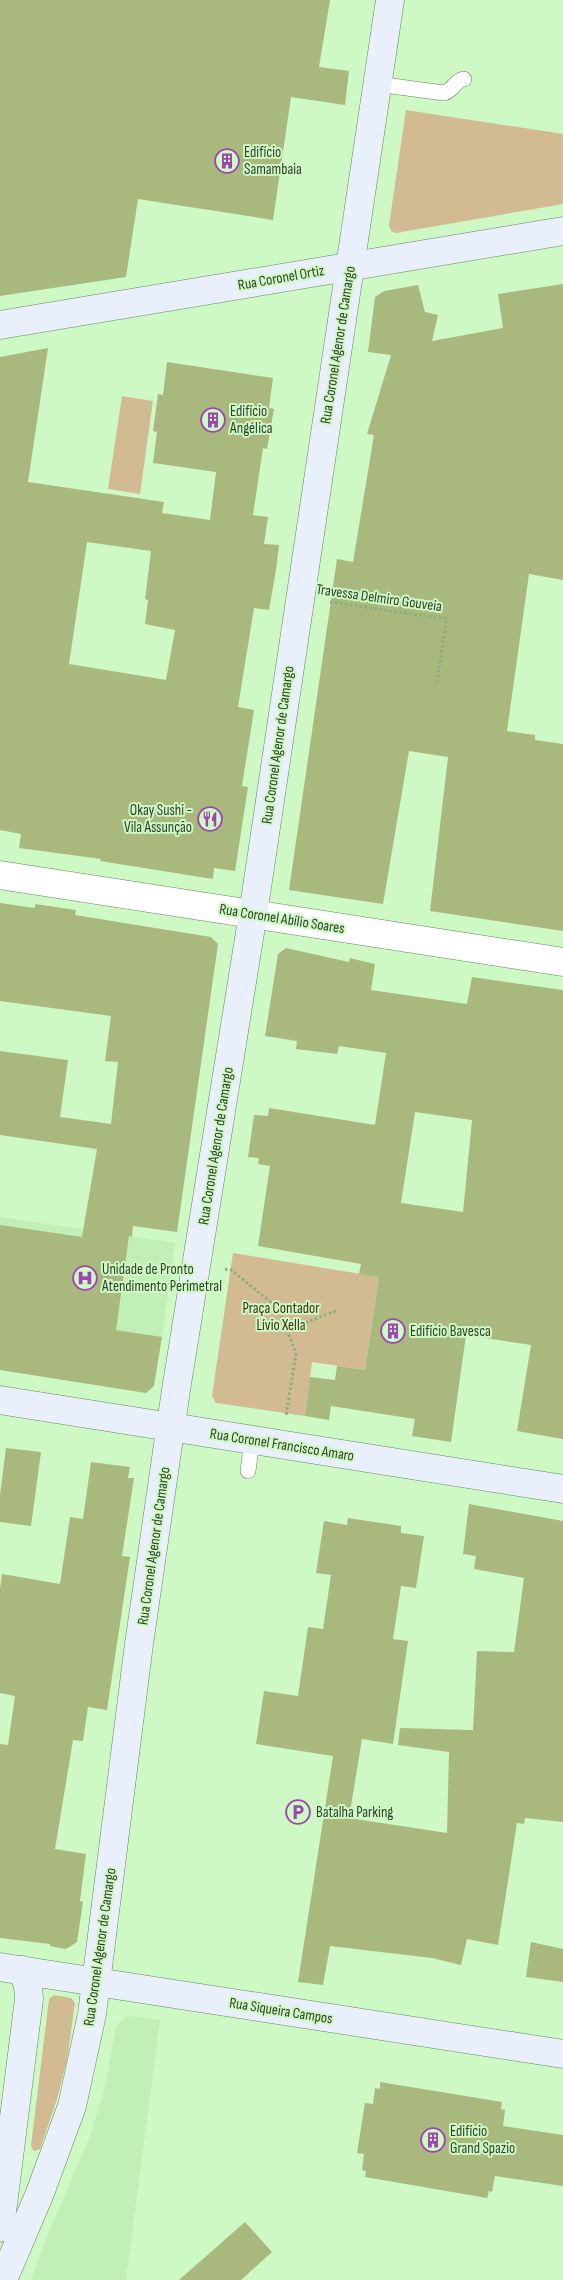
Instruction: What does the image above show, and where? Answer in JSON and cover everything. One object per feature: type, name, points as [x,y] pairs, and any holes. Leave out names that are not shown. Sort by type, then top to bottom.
[{"type":"street","name":"Rua Coronel Agenor de Camargo","points":[[3,2280],[40,2193],[72,2106],[92,2014],[139,1644],[171,1427],[254,914],[390,0]]},
{"type":"street","name":"Rua Coronel Ortiz","points":[[0,325],[563,231]]},
{"type":"street","name":"Rua Coronel Abílio Soares","points":[[0,876],[563,962]]},
{"type":"street","name":"Rua Coronel Francisco Amaro","points":[[0,1400],[563,1489]]},
{"type":"street","name":"Rua Siqueira Campos","points":[[11,1968],[563,2054]]},
{"type":"street","points":[[0,2228],[29,2006],[28,1984],[11,1968]]},
{"type":"lane","points":[[378,84],[444,93],[464,79]]},
{"type":"lane","points":[[248,1470],[252,1440]]},
{"type":"path","name":"Travessa Delmiro Gouveia","points":[[300,597],[447,619],[436,686]]},
{"type":"path","points":[[197,1264],[231,1270],[278,1308],[296,1353],[282,1444]]},
{"type":"path","points":[[287,1330],[338,1310]]},
{"type":"shaded area","name":"Unidade de Pronto Atendimento Perimetral","points":[[0,1217],[175,1243],[162,1337],[0,1313]]},
{"type":"shaded area","points":[[132,2016],[160,2020],[126,2280],[31,2280],[50,2229],[91,2134],[106,2083],[116,2026],[126,2017]]},
{"type":"green space","points":[[406,110],[563,134],[563,204],[396,233],[391,231],[389,225]]},
{"type":"green space","points":[[122,396],[153,401],[140,494],[108,489]]},
{"type":"green space","name":"Praça Contador Lívio Xella","points":[[233,1253],[379,1277],[365,1370],[312,1362],[305,1416],[216,1403],[212,1396]]},
{"type":"green space","points":[[54,1995],[71,1998],[75,2003],[67,2060],[57,2099],[40,2149],[34,2151],[31,2146],[49,1999]]},
{"type":"building","points":[[0,0],[330,0],[319,67],[349,71],[345,105],[291,97],[273,220],[138,199],[126,277],[0,296]]},
{"type":"building","points":[[563,284],[563,580],[529,574],[507,731],[535,735],[535,740],[563,744],[563,931],[430,911],[448,757],[409,751],[383,904],[289,890],[337,559],[353,562],[374,435],[367,434],[391,355],[368,352],[375,297],[384,291],[418,285],[425,312],[438,315],[432,341],[503,328],[498,294]]},
{"type":"building","points":[[48,348],[28,482],[164,502],[162,513],[210,520],[216,472],[153,463],[157,432],[153,431],[158,394],[163,395],[167,362],[273,378],[269,408],[274,409],[267,449],[263,448],[253,515],[268,517],[264,544],[279,545],[269,610],[254,608],[238,707],[254,710],[242,786],[248,787],[235,871],[214,868],[213,879],[100,861],[101,859],[19,848],[21,834],[0,830],[0,357]],"holes":[[[87,542],[151,551],[145,599],[148,600],[145,624],[175,630],[166,680],[69,664]]]},
{"type":"building","points":[[0,903],[35,908],[35,904],[76,910],[75,915],[211,937],[218,944],[177,1232],[133,1226],[132,1237],[129,1236],[116,1330],[162,1337],[154,1386],[146,1393],[0,1370],[0,1225],[82,1237],[97,1149],[0,1135],[0,1051],[68,1060],[60,1117],[111,1124],[118,1062],[105,1061],[111,1016],[0,1001]]},
{"type":"building","points":[[286,948],[349,962],[350,958],[375,964],[371,990],[467,1004],[472,977],[563,990],[563,1439],[517,1431],[531,1345],[466,1335],[451,1442],[412,1436],[415,1419],[331,1406],[329,1420],[305,1416],[310,1377],[335,1380],[337,1366],[365,1370],[379,1277],[359,1274],[361,1264],[258,1246],[270,1166],[258,1164],[259,1158],[248,1157],[254,1115],[268,1116],[269,1108],[375,1125],[386,1053],[339,1046],[337,1054],[296,1049],[297,1041],[265,1036],[278,954]],"holes":[[[415,1112],[472,1120],[463,1212],[401,1203]]]},
{"type":"building","points":[[6,1448],[41,1452],[31,1526],[0,1522],[0,1495]]},
{"type":"building","points":[[91,1462],[130,1467],[128,1478],[134,1478],[122,1556],[130,1557],[107,1710],[88,1707],[83,1741],[73,1740],[55,1849],[86,1854],[80,1901],[83,1902],[77,1942],[66,1949],[50,1946],[50,1944],[0,1938],[0,1744],[8,1745],[15,1696],[0,1693],[0,1589],[2,1574],[60,1584],[70,1517],[83,1519]]},
{"type":"building","points":[[469,1504],[563,1521],[563,1822],[525,1818],[524,1824],[517,1823],[498,1945],[467,1939],[461,1965],[432,1958],[330,1946],[323,1985],[298,1982],[333,1756],[256,1744],[264,1691],[298,1696],[308,1627],[323,1629],[331,1575],[316,1573],[324,1521],[347,1525],[348,1518],[401,1526],[401,1533],[424,1536],[416,1588],[401,1586],[393,1639],[408,1641],[393,1744],[362,1739],[349,1818],[447,1833],[449,1752],[398,1745],[400,1728],[473,1730],[477,1651],[514,1652],[524,1578],[474,1569],[476,1556],[463,1554]]},
{"type":"building","points":[[531,1942],[563,1949],[563,1982],[526,1977]]},
{"type":"building","name":"Edifício Grand Spazio","points":[[380,2082],[502,2102],[501,2109],[505,2110],[503,2126],[563,2135],[563,2186],[495,2176],[492,2192],[489,2191],[487,2198],[365,2177],[366,2171],[362,2170],[364,2154],[357,2153],[365,2103],[373,2104],[375,2088],[380,2089]]},
{"type":"building","points":[[245,2222],[272,2252],[241,2280],[179,2280]]},
{"type":"place","name":"Edifício Samambaia","points":[[227,161]]},
{"type":"place","name":"Edifício Angélica","points":[[213,420]]},
{"type":"place","name":"Okay Sushi - Vila Assunção","points":[[210,819]]},
{"type":"place","name":"Unidade de Pronto Atendimento Perimetral","points":[[85,1278]]},
{"type":"place","name":"Edifício Bavesca","points":[[393,1331]]},
{"type":"place","name":"Batalha Parking","points":[[298,1812]]},
{"type":"place","name":"Edifício Grand Spazio","points":[[433,2140]]}]
